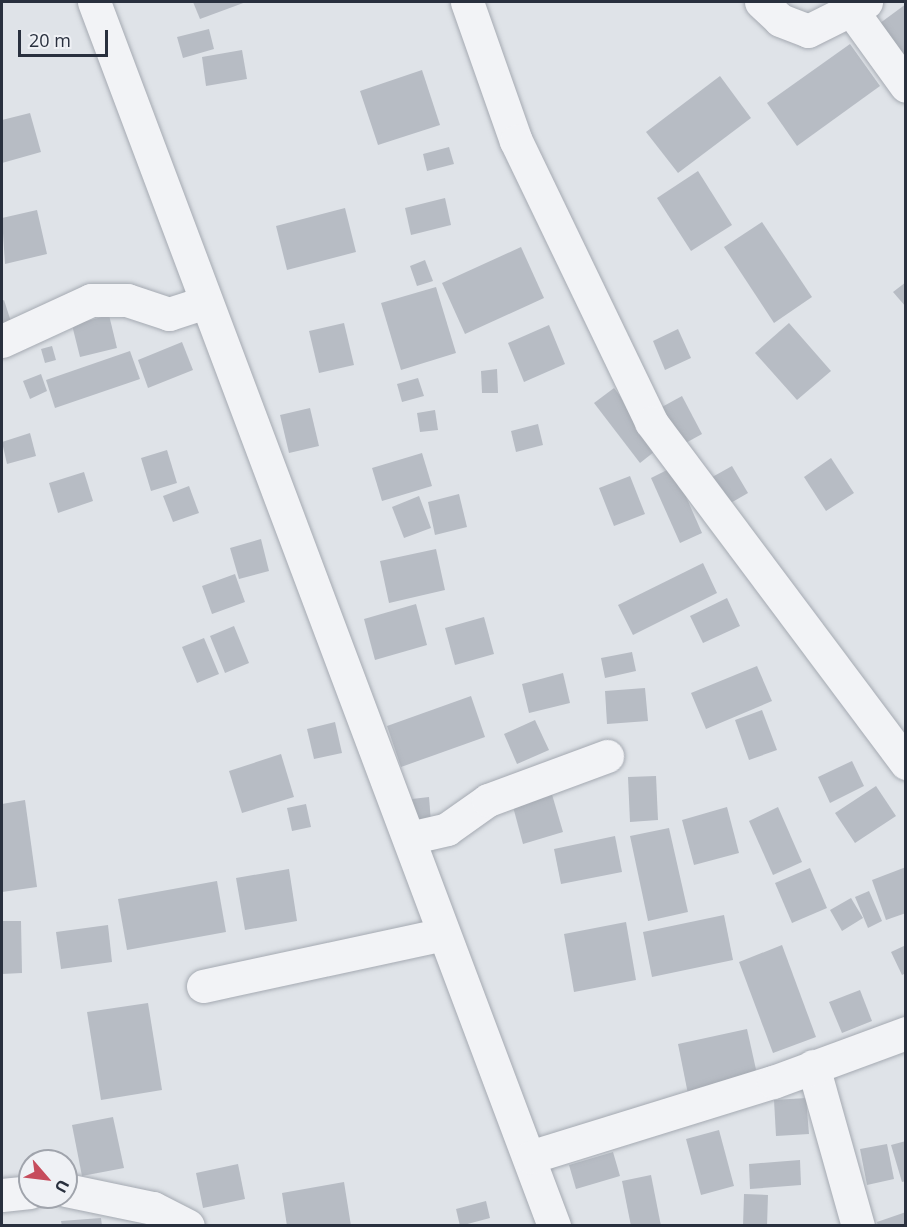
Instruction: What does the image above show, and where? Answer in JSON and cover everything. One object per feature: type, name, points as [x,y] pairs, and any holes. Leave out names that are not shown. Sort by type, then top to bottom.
[{"type":"street","points":[[94,2],[203,303],[409,838],[554,1226]]},
{"type":"street","points":[[467,2],[516,141],[651,422],[906,763]]},
{"type":"street","points":[[761,2],[780,20],[808,31],[859,6],[906,86]]},
{"type":"street","points":[[2,341],[91,300],[127,300],[169,314],[203,303]]},
{"type":"street","points":[[409,838],[447,829],[488,800],[607,756]]},
{"type":"street","points":[[203,986],[443,934]]},
{"type":"street","points":[[530,1157],[813,1066],[906,1033]]},
{"type":"street","points":[[813,1066],[858,1226]]},
{"type":"street","points":[[78,1192],[153,1208],[188,1226]]},
{"type":"street","points":[[2,1195],[18,1193]]},
{"type":"building","points":[[193,2],[246,2],[200,19]]},
{"type":"building","points":[[906,4],[906,70],[872,29]]},
{"type":"building","points":[[209,29],[214,49],[183,58],[177,37]]},
{"type":"building","points":[[850,44],[880,86],[797,146],[767,103]]},
{"type":"building","points":[[242,50],[247,79],[206,86],[202,57]]},
{"type":"building","points":[[422,70],[440,125],[378,145],[360,91]]},
{"type":"building","points":[[720,76],[751,118],[678,173],[646,132]]},
{"type":"building","points":[[30,113],[41,152],[2,163],[2,120]]},
{"type":"building","points":[[449,147],[454,164],[427,171],[423,154]]},
{"type":"building","points":[[698,171],[732,225],[691,251],[657,198]]},
{"type":"building","points":[[445,198],[451,225],[411,235],[405,208]]},
{"type":"building","points":[[345,208],[356,252],[287,270],[276,226]]},
{"type":"building","points":[[37,210],[47,254],[5,264],[2,218]]},
{"type":"building","points":[[762,222],[812,297],[774,323],[724,247]]},
{"type":"building","points":[[521,247],[544,298],[465,334],[442,283]]},
{"type":"building","points":[[425,260],[433,281],[417,286],[410,266]]},
{"type":"building","points":[[906,282],[906,307],[893,292]]},
{"type":"building","points":[[436,287],[456,353],[401,370],[381,303]]},
{"type":"building","points":[[4,300],[13,328],[2,332],[2,301]]},
{"type":"building","points":[[109,315],[117,348],[80,357],[72,325]]},
{"type":"building","points":[[344,323],[354,365],[319,373],[309,331]]},
{"type":"building","points":[[789,323],[831,371],[797,400],[755,353]]},
{"type":"building","points":[[549,325],[565,364],[524,382],[508,343]]},
{"type":"building","points":[[678,329],[691,358],[665,370],[653,341]]},
{"type":"building","points":[[182,342],[193,370],[148,388],[138,360]]},
{"type":"building","points":[[52,346],[56,360],[45,363],[41,349]]},
{"type":"building","points":[[130,351],[140,379],[55,408],[46,380]]},
{"type":"building","points":[[497,369],[498,393],[482,393],[481,371]]},
{"type":"building","points":[[41,374],[47,391],[30,399],[23,381]]},
{"type":"building","points":[[418,378],[424,396],[402,402],[397,384]]},
{"type":"building","points":[[614,388],[659,448],[640,463],[594,403]]},
{"type":"building","points":[[682,396],[702,434],[671,451],[651,413]]},
{"type":"building","points":[[310,408],[319,446],[289,453],[280,415]]},
{"type":"building","points":[[435,410],[438,430],[420,432],[417,413]]},
{"type":"building","points":[[538,424],[543,445],[516,452],[511,431]]},
{"type":"building","points":[[30,433],[36,456],[7,464],[2,442]]},
{"type":"building","points":[[167,450],[177,483],[151,491],[141,458]]},
{"type":"building","points":[[422,453],[432,486],[382,501],[372,468]]},
{"type":"building","points":[[831,458],[854,493],[826,511],[804,477]]},
{"type":"building","points":[[732,466],[748,493],[722,508],[707,480]]},
{"type":"building","points":[[673,467],[702,533],[680,543],[651,478]]},
{"type":"building","points":[[84,472],[93,501],[58,513],[49,483]]},
{"type":"building","points":[[630,476],[645,514],[614,526],[599,488]]},
{"type":"building","points":[[189,486],[199,513],[173,522],[163,496]]},
{"type":"building","points":[[459,494],[467,527],[435,535],[428,502]]},
{"type":"building","points":[[419,496],[431,528],[404,538],[392,507]]},
{"type":"building","points":[[261,539],[269,571],[239,579],[230,548]]},
{"type":"building","points":[[436,549],[445,590],[389,603],[380,561]]},
{"type":"building","points":[[703,563],[717,593],[633,635],[618,605]]},
{"type":"building","points":[[235,574],[245,602],[212,614],[202,586]]},
{"type":"building","points":[[727,598],[740,626],[703,643],[690,616]]},
{"type":"building","points":[[416,604],[427,645],[375,660],[364,619]]},
{"type":"building","points":[[484,617],[494,654],[455,665],[445,628]]},
{"type":"building","points":[[234,626],[249,663],[225,673],[210,636]]},
{"type":"building","points":[[204,638],[219,674],[197,683],[182,647]]},
{"type":"building","points":[[632,652],[636,671],[605,678],[601,658]]},
{"type":"building","points":[[757,666],[772,701],[706,729],[691,693]]},
{"type":"building","points":[[563,673],[570,703],[529,713],[522,684]]},
{"type":"building","points":[[645,688],[648,721],[607,724],[605,691]]},
{"type":"building","points":[[471,696],[485,737],[401,767],[387,726]]},
{"type":"building","points":[[762,710],[777,750],[749,760],[735,720]]},
{"type":"building","points":[[535,720],[549,750],[517,764],[504,734]]},
{"type":"building","points":[[335,722],[342,753],[314,759],[307,729]]},
{"type":"building","points":[[281,754],[294,797],[242,813],[229,771]]},
{"type":"building","points":[[852,761],[864,786],[830,803],[818,777]]},
{"type":"building","points":[[656,776],[658,820],[630,822],[628,777]]},
{"type":"building","points":[[876,786],[896,816],[855,843],[835,813]]},
{"type":"building","points":[[551,791],[563,832],[523,844],[512,803]]},
{"type":"building","points":[[429,797],[431,822],[413,824],[412,799]]},
{"type":"building","points":[[25,800],[37,887],[2,892],[2,804]]},
{"type":"building","points":[[306,804],[311,827],[292,831],[287,808]]},
{"type":"building","points":[[727,807],[739,853],[694,865],[682,820]]},
{"type":"building","points":[[778,807],[802,862],[773,875],[749,821]]},
{"type":"building","points":[[669,828],[688,912],[648,921],[630,836]]},
{"type":"building","points":[[615,836],[622,872],[561,884],[554,849]]},
{"type":"building","points":[[906,867],[906,913],[886,920],[872,880]]},
{"type":"building","points":[[810,868],[827,908],[792,923],[775,883]]},
{"type":"building","points":[[289,869],[297,921],[245,930],[236,878]]},
{"type":"building","points":[[217,881],[226,932],[127,950],[118,899]]},
{"type":"building","points":[[869,891],[882,921],[868,928],[855,897]]},
{"type":"building","points":[[851,898],[863,918],[842,931],[830,910]]},
{"type":"building","points":[[724,915],[733,960],[652,977],[643,932]]},
{"type":"building","points":[[2,921],[21,921],[22,973],[2,974]]},
{"type":"building","points":[[626,922],[636,980],[574,992],[564,934]]},
{"type":"building","points":[[108,925],[112,962],[61,969],[56,932]]},
{"type":"building","points":[[782,945],[816,1037],[773,1053],[739,962]]},
{"type":"building","points":[[906,945],[906,973],[902,975],[891,952]]},
{"type":"building","points":[[860,990],[872,1021],[842,1033],[829,1002]]},
{"type":"building","points":[[148,1003],[162,1090],[101,1100],[87,1012]]},
{"type":"building","points":[[747,1029],[759,1083],[689,1099],[678,1044]]},
{"type":"building","points":[[806,1098],[809,1134],[776,1136],[774,1100]]},
{"type":"building","points":[[113,1117],[124,1168],[82,1176],[72,1125]]},
{"type":"building","points":[[719,1130],[734,1186],[701,1195],[686,1139]]},
{"type":"building","points":[[906,1141],[906,1181],[902,1182],[891,1145]]},
{"type":"building","points":[[887,1144],[894,1179],[867,1185],[860,1149]]},
{"type":"building","points":[[613,1152],[620,1176],[576,1189],[569,1165]]},
{"type":"building","points":[[800,1160],[801,1185],[750,1189],[749,1164]]},
{"type":"building","points":[[238,1164],[245,1199],[203,1208],[196,1173]]},
{"type":"building","points":[[651,1175],[661,1226],[631,1226],[622,1181]]},
{"type":"building","points":[[344,1182],[351,1226],[287,1226],[282,1193]]},
{"type":"building","points":[[744,1194],[768,1195],[767,1226],[743,1226]]},
{"type":"building","points":[[486,1201],[490,1218],[460,1226],[456,1209]]},
{"type":"building","points":[[906,1212],[906,1226],[878,1226],[877,1222]]},
{"type":"building","points":[[101,1218],[102,1226],[62,1226],[61,1221]]}]
